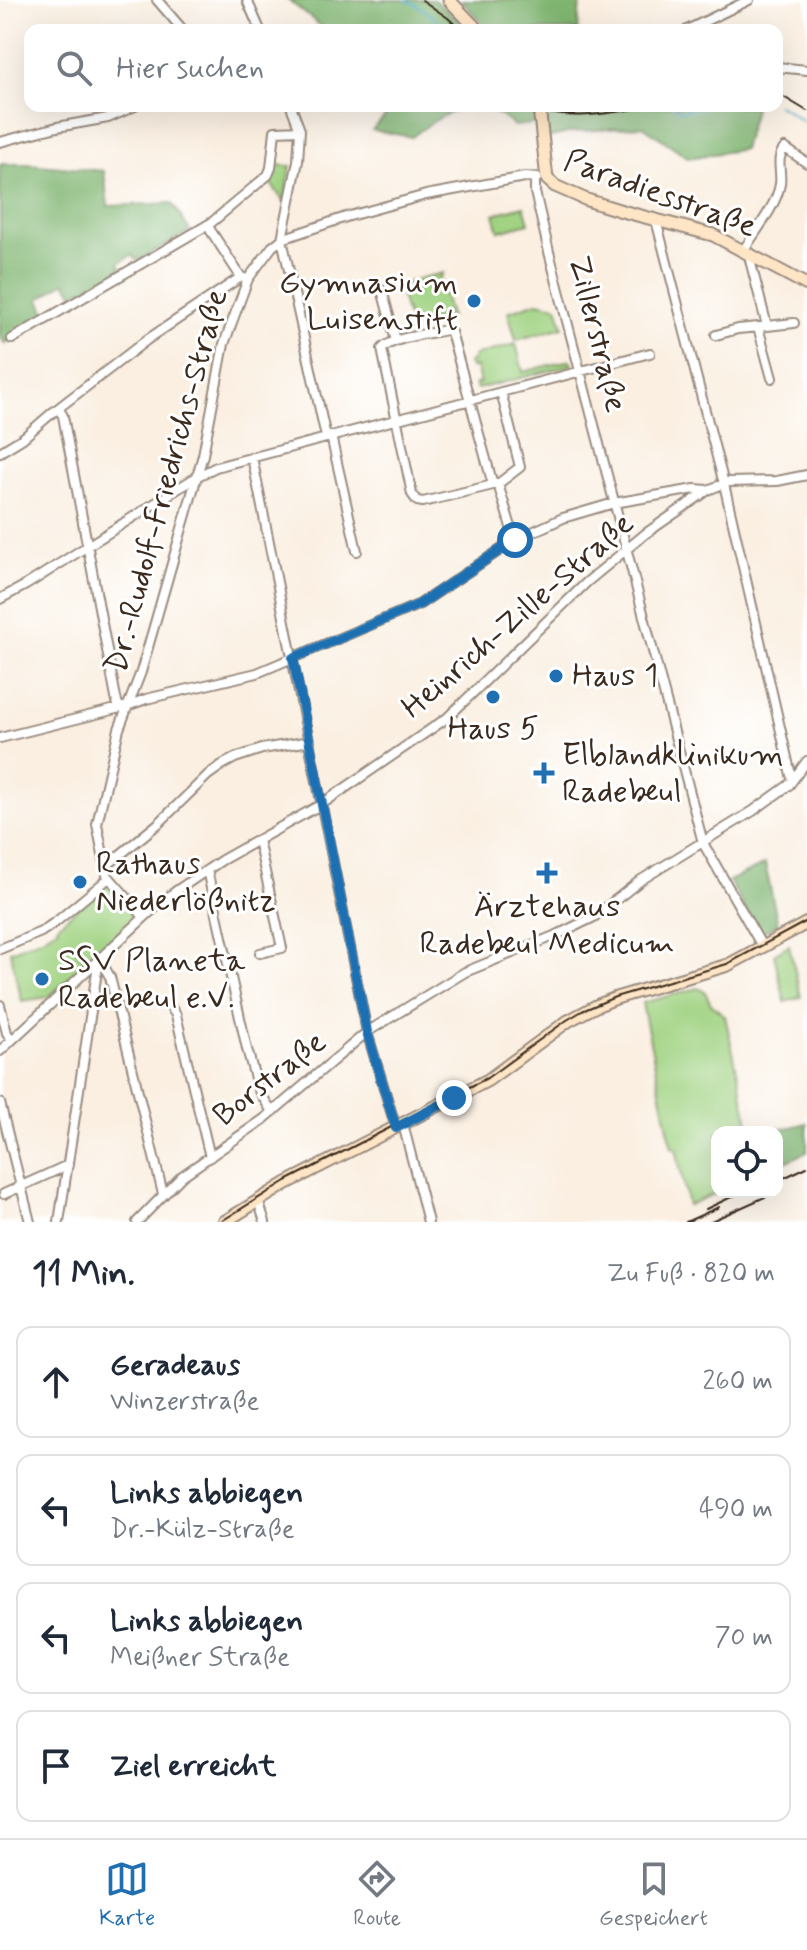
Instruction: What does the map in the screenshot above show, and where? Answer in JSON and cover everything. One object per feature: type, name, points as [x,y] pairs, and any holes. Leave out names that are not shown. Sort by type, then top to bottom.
[{"type":"main road","points":[[449,0],[472,24]]},
{"type":"main road","name":"Zillerstraße","points":[[539,112],[541,178]]},
{"type":"main road","name":"Paradiesstraße","points":[[541,178],[570,194],[713,235],[807,285]]},
{"type":"main road","points":[[224,1222],[287,1183],[488,1080],[568,1021],[596,1006],[728,965],[807,923]]},
{"type":"street","points":[[157,0],[178,24]]},
{"type":"street","points":[[247,0],[257,24]]},
{"type":"street","points":[[699,24],[749,0]]},
{"type":"street","points":[[783,68],[807,70]]},
{"type":"street","points":[[0,142],[108,118],[122,112]]},
{"type":"street","name":"Dr.-Rudolf-Friedrichs-Straße","points":[[109,878],[97,824],[123,707],[141,672],[198,476],[224,344],[244,278],[282,239],[298,161],[300,130],[293,112]]},
{"type":"street","points":[[12,339],[207,225],[268,175],[275,131],[300,130]]},
{"type":"street","points":[[772,378],[748,253],[776,198],[781,151],[785,148],[790,150],[807,163]]},
{"type":"street","points":[[357,551],[282,239],[353,214],[426,195],[525,177],[541,178]]},
{"type":"street","name":"Zillerstraße","points":[[541,178],[535,192],[626,550]]},
{"type":"street","points":[[656,220],[724,484],[793,779]]},
{"type":"street","points":[[0,452],[23,438],[148,339],[244,278],[207,225]]},
{"type":"street","points":[[382,290],[396,341]]},
{"type":"street","points":[[716,335],[738,329],[794,323]]},
{"type":"street","points":[[501,392],[520,464],[517,471],[496,484],[417,501],[412,494],[382,349],[396,341],[446,330],[451,332],[470,400],[496,484],[515,540]]},
{"type":"street","points":[[0,599],[216,467],[650,353]]},
{"type":"street","points":[[59,409],[63,416],[116,698],[123,707]]},
{"type":"street","points":[[252,457],[367,1032],[428,1222]]},
{"type":"street","name":"Heinrich-Zille-Straße","points":[[99,958],[176,891],[322,804],[459,708],[587,582],[645,534],[708,490],[734,481],[777,481],[807,475]]},
{"type":"street","points":[[0,738],[257,673],[420,604],[515,540],[563,518],[614,503],[695,489],[708,490]]},
{"type":"street","points":[[626,550],[703,843],[763,948]]},
{"type":"street","points":[[105,867],[222,765],[262,749],[310,741]]},
{"type":"street","points":[[788,765],[804,764]]},
{"type":"street","name":"Borstraße","points":[[137,1222],[182,1176],[272,1112],[367,1032],[465,972],[594,917],[641,880],[782,790],[804,764]]},
{"type":"street","points":[[258,840],[282,948],[260,953]]},
{"type":"street","points":[[207,870],[247,1049],[258,1089],[272,1112]]},
{"type":"street","points":[[0,949],[41,932],[109,878],[144,917]]},
{"type":"street","points":[[0,1051],[99,958]]},
{"type":"street","points":[[59,1222],[99,958]]},
{"type":"street","points":[[99,958],[110,977],[163,1194]]},
{"type":"street","points":[[168,1003],[176,1015],[210,1157]]},
{"type":"street","points":[[0,1005],[7,1033],[12,1040]]},
{"type":"street","points":[[0,1103],[30,1222]]},
{"type":"street","points":[[4,1194],[68,1165]]},
{"type":"street","points":[[258,1200],[265,1222]]},
{"type":"green space","points":[[288,0],[434,0],[462,24],[318,24]]},
{"type":"green space","points":[[461,0],[580,0],[578,24],[483,24]]},
{"type":"green space","points":[[389,112],[452,112],[412,137],[372,130]]},
{"type":"green space","points":[[492,112],[753,112],[743,149],[689,158],[643,126],[572,132],[546,138],[548,122],[514,126]]},
{"type":"green space","points":[[0,164],[104,171],[108,206],[172,203],[190,231],[137,261],[132,255],[119,263],[122,269],[74,294],[65,282],[40,299],[46,313],[5,344],[0,336]]},
{"type":"green space","points":[[274,165],[291,166],[284,202],[267,178]]},
{"type":"green space","points":[[524,206],[529,223],[499,231],[494,214]]},
{"type":"green space","points":[[443,273],[440,279],[450,316],[410,327],[398,285]]},
{"type":"green space","points":[[537,302],[557,306],[563,327],[516,340],[508,312]]},
{"type":"green space","points":[[516,344],[523,372],[570,360],[572,365],[477,389],[475,384],[480,383],[476,367],[471,368],[469,362],[474,360],[473,356]]},
{"type":"green space","points":[[765,864],[778,924],[759,934],[729,881]]},
{"type":"green space","points":[[106,883],[132,910],[133,921],[87,961],[71,943],[86,962],[49,997],[22,1001],[10,951],[58,928]]},
{"type":"green space","points":[[789,945],[801,997],[785,1002],[774,954]]},
{"type":"green space","points":[[698,988],[725,1016],[749,1124],[711,1126],[711,1195],[688,1205],[676,1148],[672,1148],[642,1003]]},
{"type":"green space","points":[[807,1123],[807,1152],[783,1163],[783,1129]]},
{"type":"waterway","points":[[405,0],[427,12],[440,24]]},
{"type":"waterway","points":[[783,108],[807,123]]},
{"type":"tram line","points":[[220,1222],[286,1181],[487,1078],[582,1011],[615,997],[727,964],[807,921]]},
{"type":"railway","points":[[422,0],[454,24]]},
{"type":"railway","points":[[783,97],[807,111]]},
{"type":"railway","points":[[547,112],[574,115],[613,112]]},
{"type":"railway","points":[[783,1178],[807,1167]]},
{"type":"railway","points":[[706,1209],[729,1198]]},
{"type":"railway","points":[[709,1222],[763,1198]]},
{"type":"railway","points":[[686,1222],[719,1207]]},
{"type":"place","name":"Gymnasium Luisenstift","points":[[474,301]]},
{"type":"place","name":"Haus 1","points":[[556,676]]},
{"type":"place","name":"Haus 5","points":[[493,697]]},
{"type":"place","name":"Elblandklinikum Radebeul","points":[[544,773]]},
{"type":"place","name":"Ärztehaus Radebeul Medicum","points":[[547,873]]},
{"type":"place","name":"Rathaus Niederlößnitz","points":[[80,882]]},
{"type":"place","name":"SSV Planeta Radebeul e.V.","points":[[42,979]]},
{"type":"route","points":[[454,1098],[396,1128],[367,1032],[293,658],[420,604],[515,540]]}]
